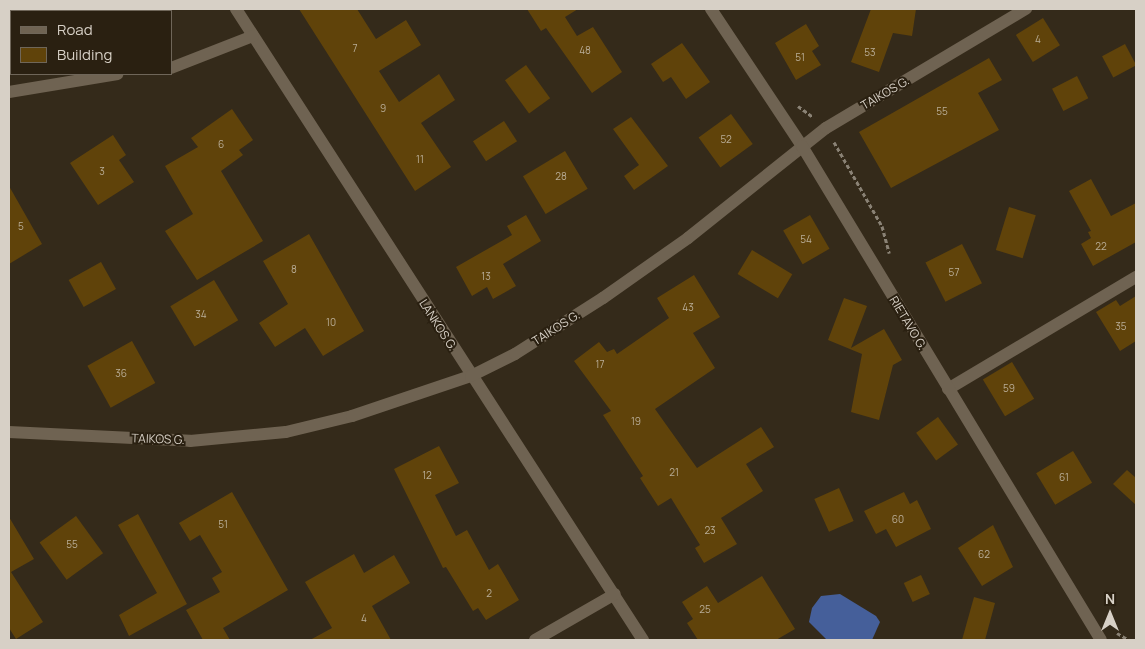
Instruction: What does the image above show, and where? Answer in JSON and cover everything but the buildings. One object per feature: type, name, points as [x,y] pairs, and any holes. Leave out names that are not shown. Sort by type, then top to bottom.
[{"type":"street","name":"LANKOS G.","points":[[236,9],[643,640]]},
{"type":"street","name":"RIETAVO G.","points":[[711,9],[802,146],[1101,640]]},
{"type":"street","name":"TAIKOS G.","points":[[9,432],[190,441],[286,432],[352,416],[471,376],[515,354],[603,298],[688,238],[802,146],[1026,9]]},
{"type":"street","points":[[172,68],[253,36]]},
{"type":"street","points":[[9,92],[112,75]]},
{"type":"street","points":[[948,389],[1136,277]]},
{"type":"street","points":[[535,640],[615,594]]},
{"type":"water","points":[[840,594],[876,616],[880,622],[872,640],[827,640],[809,622],[812,608],[821,596]]}]
